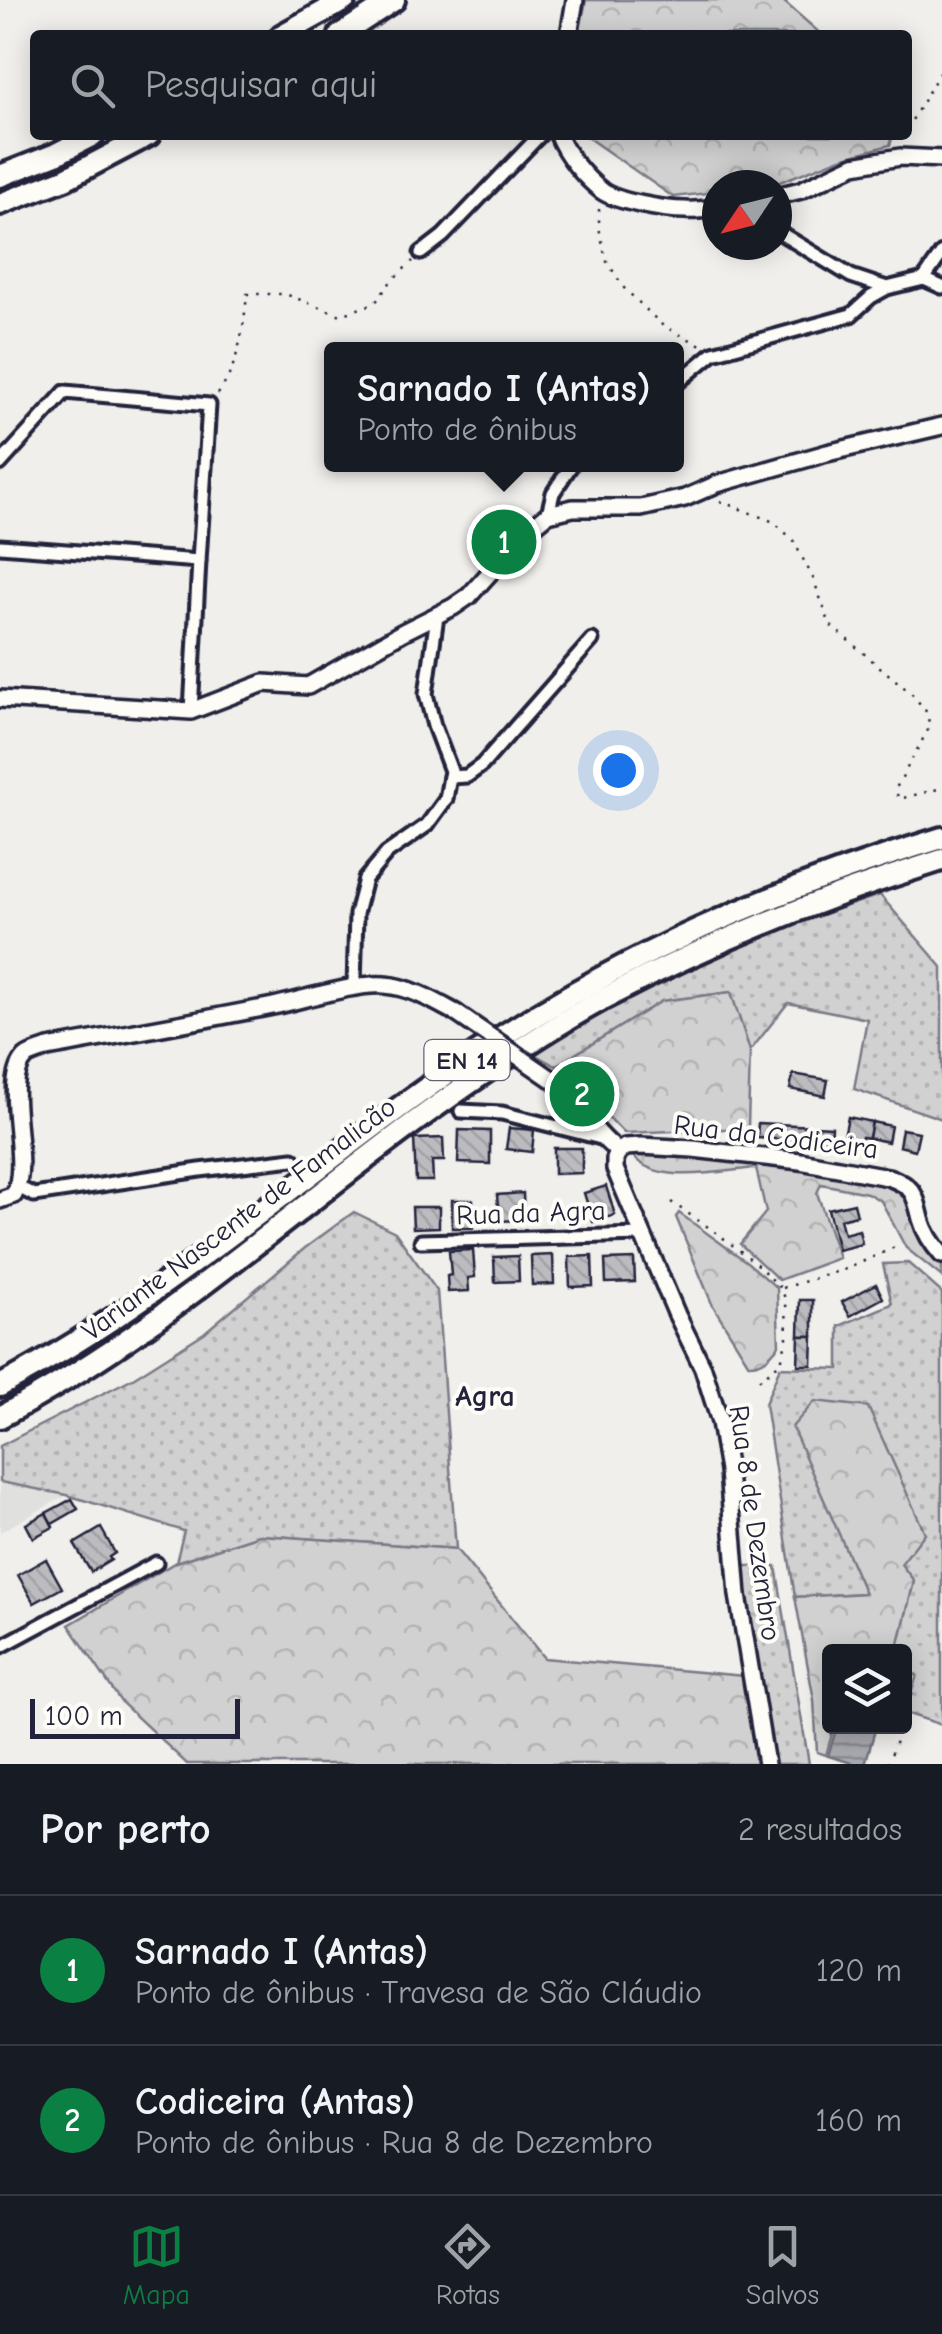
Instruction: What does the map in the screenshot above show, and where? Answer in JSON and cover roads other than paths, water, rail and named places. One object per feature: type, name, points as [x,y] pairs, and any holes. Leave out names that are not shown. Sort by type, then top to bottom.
[{"type":"highway","points":[[291,30],[345,0]]},
{"type":"highway","points":[[348,30],[394,0]]},
{"type":"highway","points":[[0,176],[83,140]]},
{"type":"highway","points":[[0,204],[65,179],[139,140]]},
{"type":"highway","name":"Variante Nascente de Famalicão","points":[[0,1386],[186,1270],[475,1054],[585,984],[733,912],[862,862],[942,838]]},
{"type":"highway","name":"Variante Nascente de Famalicão","points":[[0,1417],[141,1331],[424,1115],[602,1000],[744,931],[876,880],[942,860]]},
{"type":"street","points":[[570,30],[575,0]]},
{"type":"street","points":[[421,253],[443,236],[535,140]]},
{"type":"street","points":[[561,140],[571,158],[604,192],[670,209],[702,210]]},
{"type":"street","points":[[792,192],[854,165],[900,157],[942,159]]},
{"type":"street","points":[[792,240],[851,276],[887,288]]},
{"type":"street","points":[[684,378],[716,352],[851,315],[887,288],[924,278],[942,252]]},
{"type":"street","points":[[924,278],[942,287]]},
{"type":"street","points":[[0,464],[66,392],[209,405],[191,711]]},
{"type":"street","points":[[0,699],[191,711],[264,683],[308,686],[469,596],[526,532],[548,514],[573,508],[641,508],[827,453],[942,426]]},
{"type":"street","points":[[548,514],[553,493],[567,472]]},
{"type":"street","points":[[0,546],[199,561]]},
{"type":"street","points":[[354,988],[356,914],[365,879],[388,853],[427,825],[446,799],[452,771],[426,694],[437,616]]},
{"type":"street","points":[[450,777],[468,776],[482,765],[592,640]]},
{"type":"street","points":[[0,1200],[14,1195],[18,1187],[11,1100],[13,1077],[25,1058],[48,1048],[383,984],[404,988],[456,1013],[552,1080],[601,1138],[620,1152]]},
{"type":"street","points":[[461,1110],[502,1113],[601,1138]]},
{"type":"street","name":"Rua da Codiceira","points":[[620,1152],[625,1147],[641,1146],[692,1148],[888,1177],[912,1190],[926,1234],[942,1256]]},
{"type":"street","name":"Rua 8 de Dezembro","points":[[620,1152],[615,1169],[677,1315],[704,1368],[720,1422],[738,1595],[766,1764]]},
{"type":"street","points":[[18,1187],[34,1196],[293,1158]]},
{"type":"street","name":"Rua da Agra","points":[[421,1241],[642,1234]]},
{"type":"street","points":[[0,1647],[156,1563]]},
{"type":"place","name":"Sarnado I (Antas)","points":[[504,542]]},
{"type":"place","name":"Codiceira (Antas)","points":[[582,1094]]},
{"type":"district","name":"Agra","points":[[485,1396]]}]
